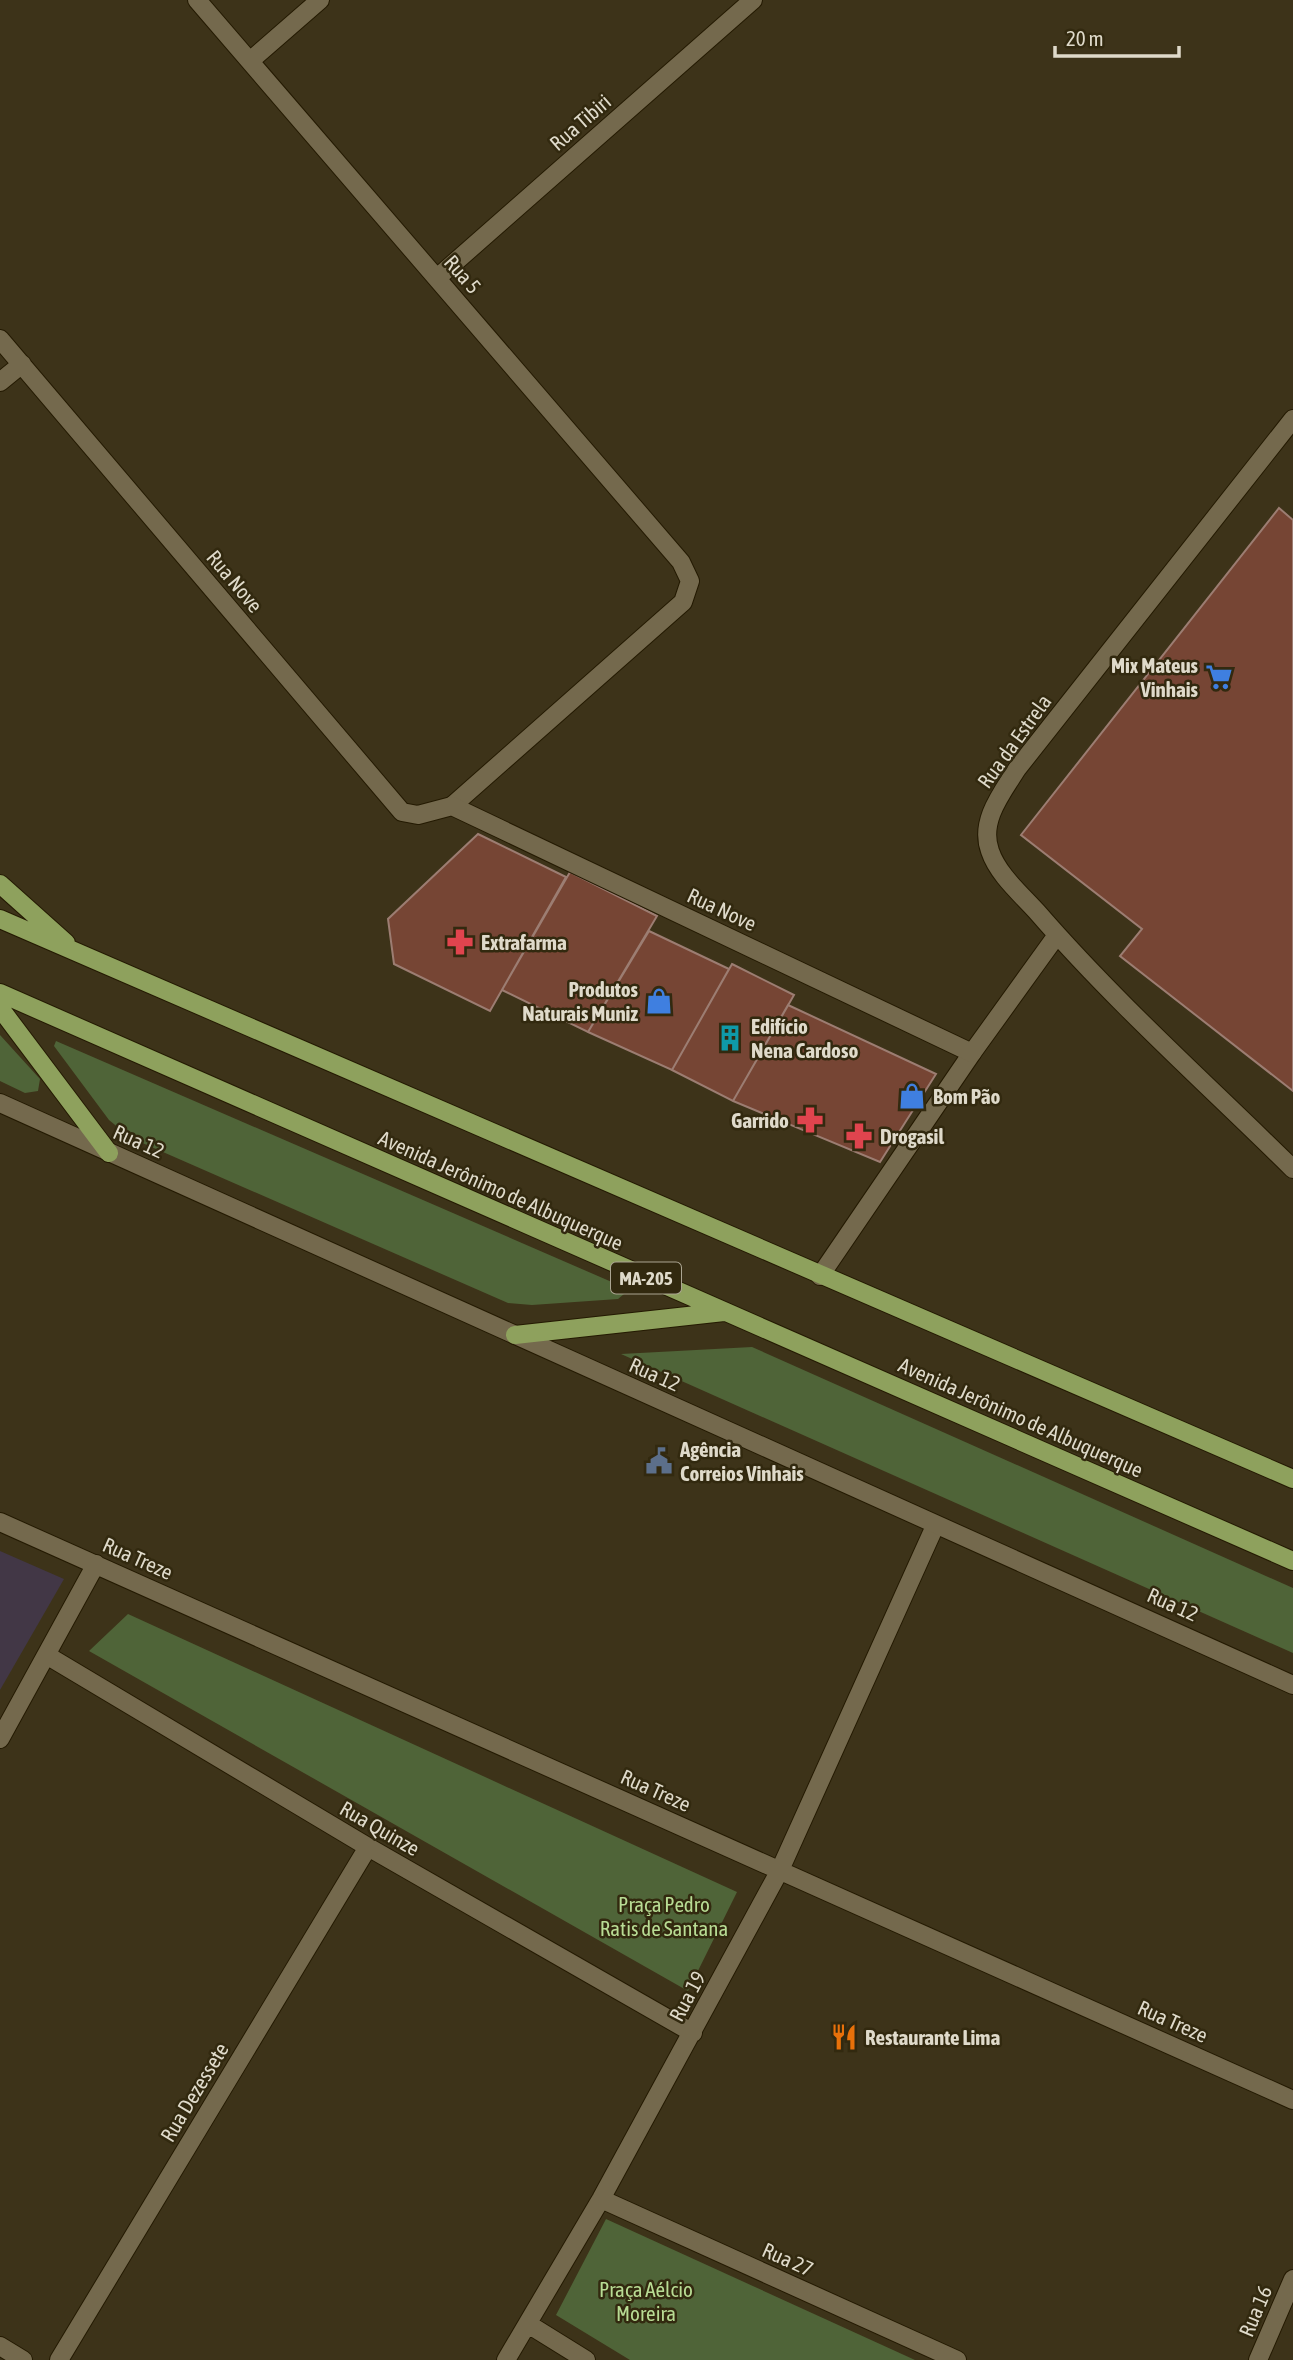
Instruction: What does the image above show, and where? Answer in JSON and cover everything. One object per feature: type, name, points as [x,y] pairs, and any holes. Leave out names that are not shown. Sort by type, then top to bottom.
[{"type":"main road","points":[[0,884],[79,955]]},
{"type":"main road","points":[[0,919],[1293,1479]]},
{"type":"main road","name":"Avenida Jerônimo de Albuquerque","points":[[0,993],[1293,1561]]},
{"type":"main road","points":[[0,1008],[109,1153]]},
{"type":"main road","points":[[516,1335],[724,1312]]},
{"type":"street","name":"Rua 5","points":[[197,0],[681,562],[690,581]]},
{"type":"street","points":[[250,61],[320,0]]},
{"type":"street","name":"Rua Tibiri","points":[[437,278],[753,0]]},
{"type":"street","name":"Rua Nove","points":[[0,339],[402,813],[418,816],[452,806],[683,602],[690,581]]},
{"type":"street","points":[[0,382],[22,364]]},
{"type":"street","name":"Rua da Estrela","points":[[1293,419],[1017,769],[994,806],[986,831],[990,851],[999,869],[1057,935],[1293,1169]]},
{"type":"street","name":"Rua Nove","points":[[452,806],[972,1053]]},
{"type":"street","points":[[820,1276],[972,1053],[1057,935]]},
{"type":"street","name":"Rua 12","points":[[0,1103],[1293,1685]]},
{"type":"street","name":"Rua Treze","points":[[0,1522],[1293,2100]]},
{"type":"street","name":"Rua 19","points":[[506,2360],[601,2199],[780,1870],[935,1525]]},
{"type":"street","points":[[0,1739],[48,1656],[96,1564]]},
{"type":"street","name":"Rua Quinze","points":[[48,1656],[368,1847],[693,2033]]},
{"type":"street","name":"Rua Dezessete","points":[[60,2360],[368,1847]]},
{"type":"street","name":"Rua 27","points":[[601,2199],[957,2360]]},
{"type":"street","name":"Rua 16","points":[[1258,2360],[1293,2279]]},
{"type":"street","points":[[527,2324],[586,2360]]},
{"type":"street","points":[[0,2346],[23,2360]]},
{"type":"shaded area","points":[[0,1551],[64,1579],[0,1690]]},
{"type":"green space","points":[[0,1035],[40,1079],[38,1091],[25,1093],[0,1081]]},
{"type":"green space","points":[[56,1041],[621,1286],[624,1294],[618,1299],[532,1305],[508,1303],[131,1138],[109,1120],[54,1046]]},
{"type":"green space","points":[[752,1347],[1293,1588],[1293,1653],[621,1354]]},
{"type":"green space","name":"Praça Pedro Ratis de Santana","points":[[128,1614],[737,1892],[688,1991],[89,1651]]},
{"type":"green space","name":"Praça Aélcio Moreira","points":[[606,2219],[915,2360],[630,2360],[556,2315]]},
{"type":"building","name":"Mix Mateus Vinhais","points":[[1279,508],[1293,520],[1293,1091],[1120,956],[1142,929],[1021,835]]},
{"type":"building","name":"Extrafarma","points":[[478,834],[566,877],[490,1011],[394,964],[388,919]]},
{"type":"building","points":[[570,872],[657,916],[588,1032],[502,990]]},
{"type":"building","name":"Produtos Naturais Muniz","points":[[649,931],[729,969],[672,1070],[588,1032]]},
{"type":"building","name":"Edifício Nena Cardoso","points":[[732,964],[794,995],[733,1101],[672,1070]]},
{"type":"building","points":[[788,1005],[936,1074],[880,1162],[733,1101]]},
{"type":"place","name":"Mix Mateus Vinhais","points":[[1219,677]]},
{"type":"place","name":"Extrafarma","points":[[460,942]]},
{"type":"place","name":"Produtos Naturais Muniz","points":[[659,1001]]},
{"type":"place","name":"Edifício Nena Cardoso","points":[[730,1038]]},
{"type":"place","name":"Bom Pão","points":[[912,1096]]},
{"type":"place","name":"Garrido","points":[[810,1120]]},
{"type":"place","name":"Drogasil","points":[[859,1136]]},
{"type":"place","name":"Agência Correios Vinhais","points":[[659,1461]]},
{"type":"place","name":"Restaurante Lima","points":[[844,2037]]}]
